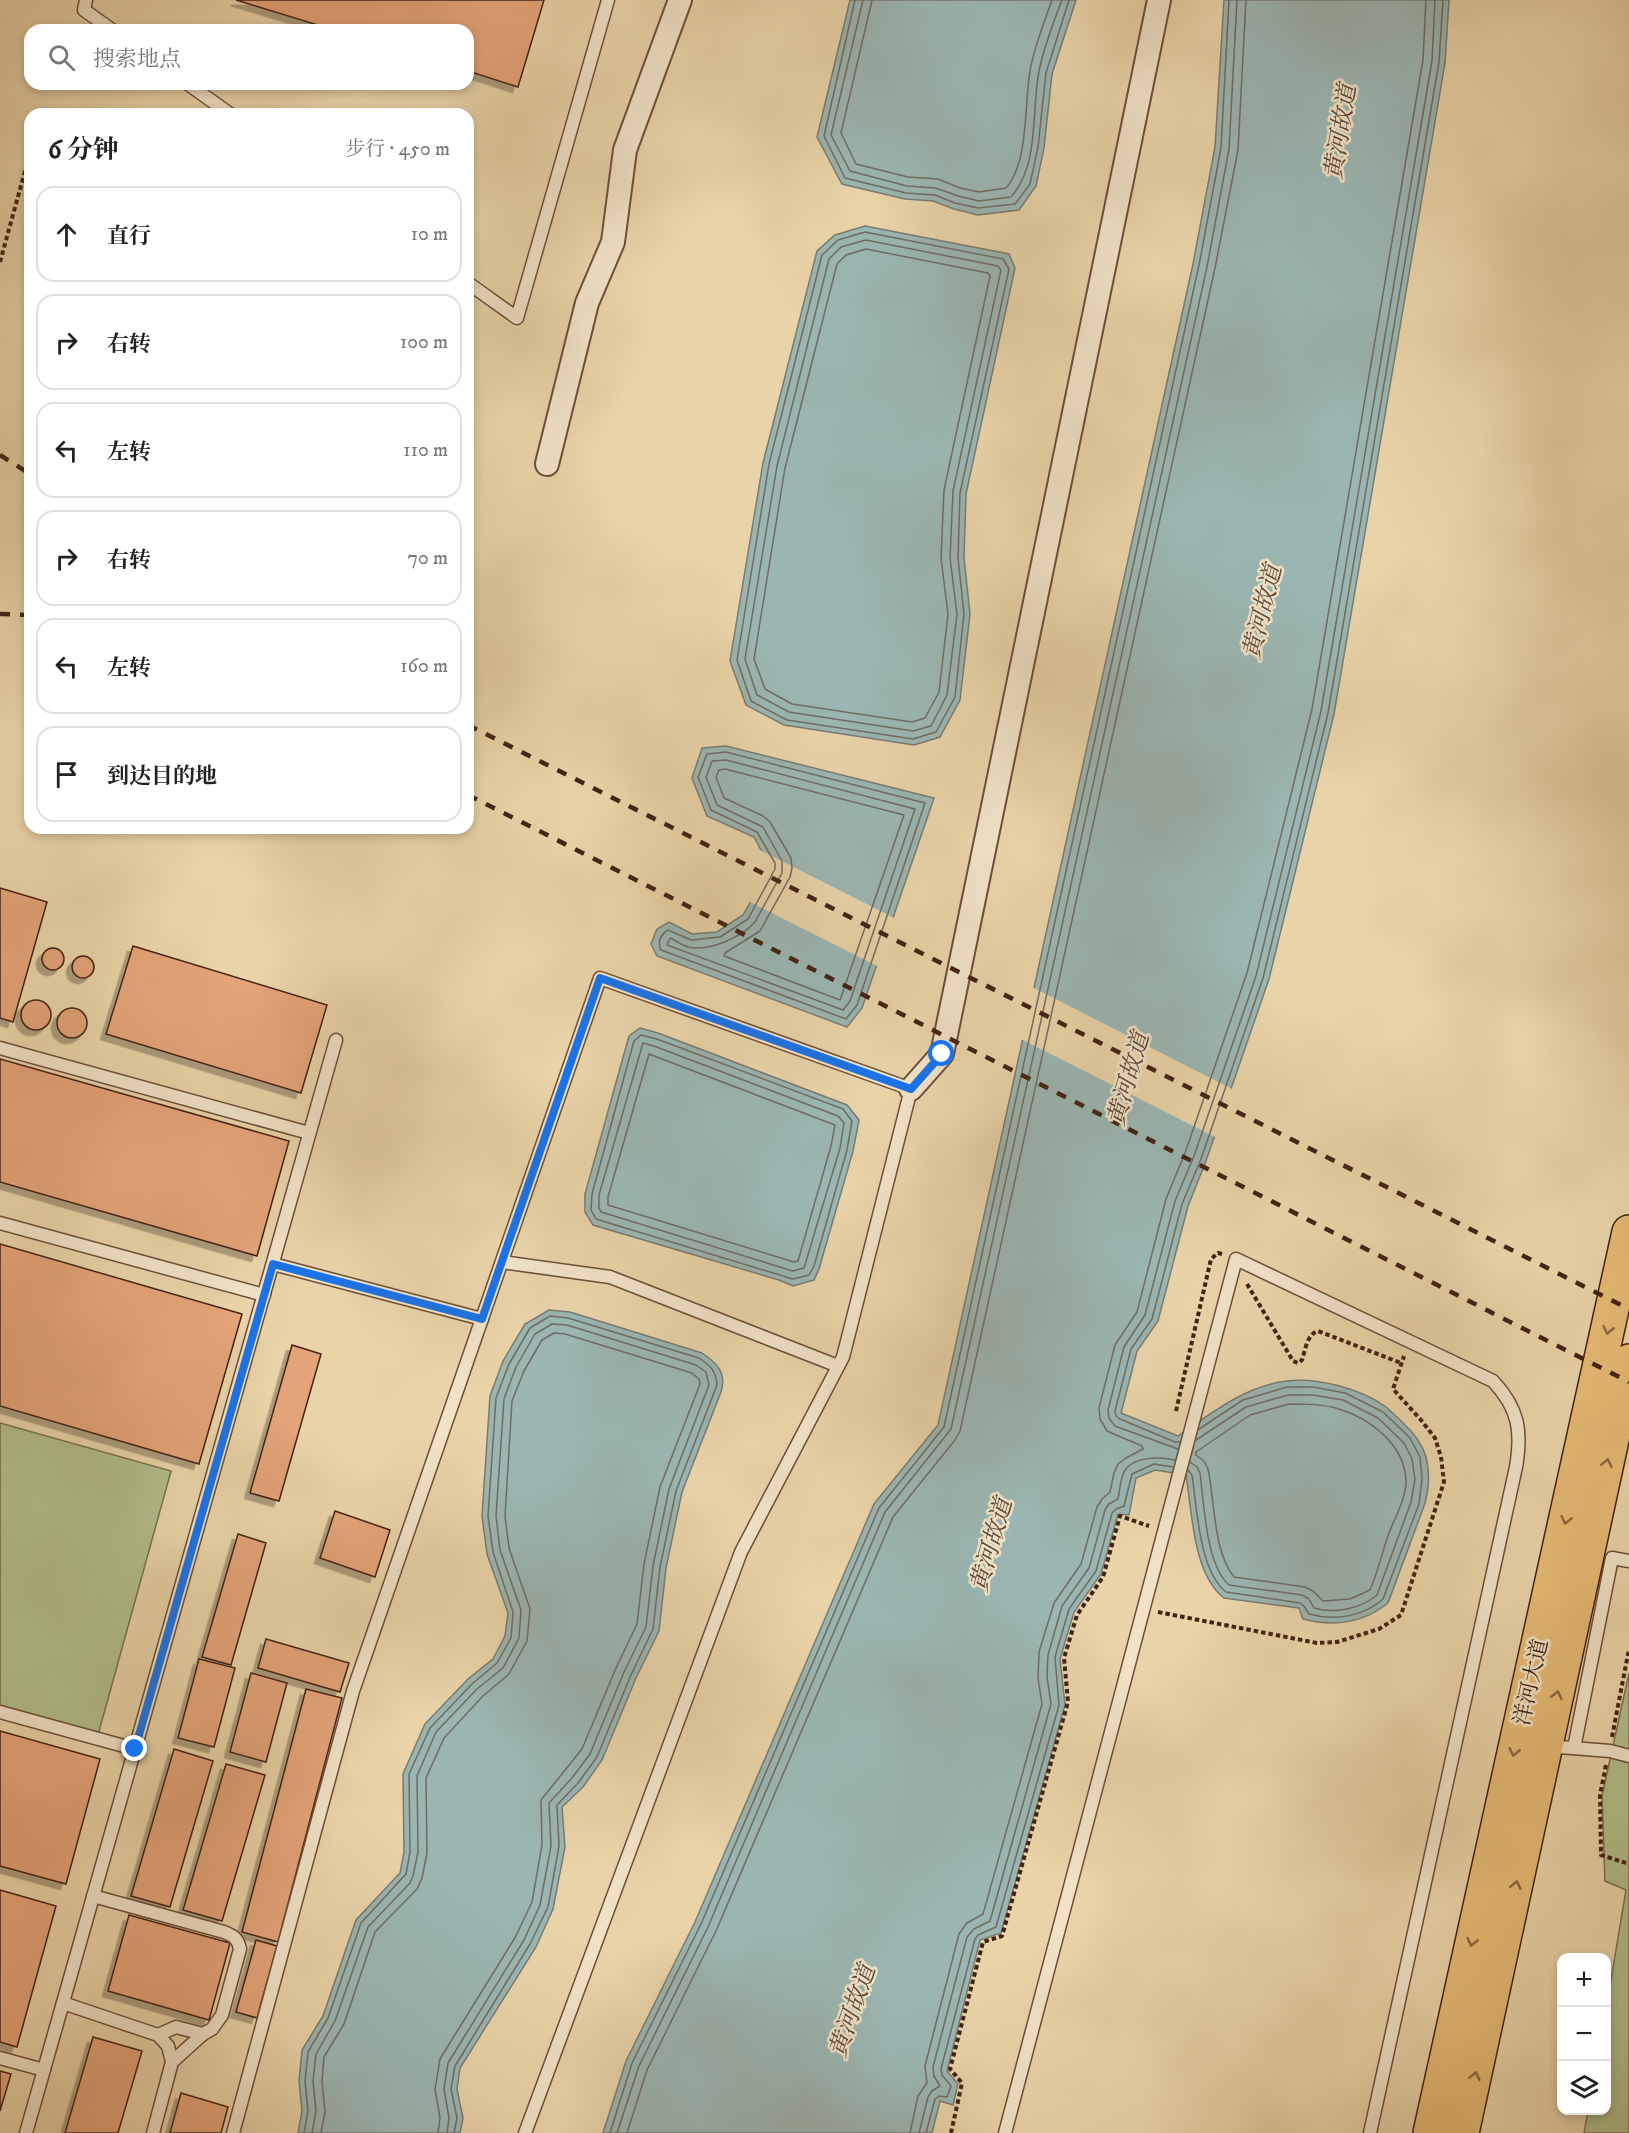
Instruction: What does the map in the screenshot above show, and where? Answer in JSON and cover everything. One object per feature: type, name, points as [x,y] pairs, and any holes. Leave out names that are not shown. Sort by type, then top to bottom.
[{"type":"main road","name":"洋河大道","points":[[1430,2133],[1629,1232]]},
{"type":"main road","name":"洋河大道","points":[[1462,2133],[1560,1747],[1629,1360]]},
{"type":"street","points":[[547,464],[587,303],[613,242],[625,150],[680,0]]},
{"type":"street","points":[[911,1089],[942,1054],[1160,0]]},
{"type":"lane","points":[[86,0],[84,10],[104,24]]},
{"type":"lane","points":[[474,287],[517,318],[608,0]]},
{"type":"lane","points":[[196,90],[222,108]]},
{"type":"lane","points":[[233,2133],[353,1691],[600,978],[911,1089],[843,1357],[741,1552],[525,2133]]},
{"type":"lane","points":[[26,2133],[336,1040]]},
{"type":"lane","points":[[0,1048],[309,1133]]},
{"type":"lane","points":[[0,1223],[264,1295]]},
{"type":"lane","points":[[1005,2133],[1236,1259],[1493,1381],[1508,1396],[1517,1422],[1519,1446],[1370,2133]]},
{"type":"lane","points":[[502,1262],[610,1277],[838,1366]]},
{"type":"lane","points":[[273,1264],[482,1319]]},
{"type":"lane","points":[[1629,1561],[1612,1558],[1560,1747],[1610,1751],[1629,1756]]},
{"type":"lane","points":[[0,1712],[135,1749]]},
{"type":"lane","points":[[93,1896],[224,1932],[232,1935],[238,1941],[240,1949],[222,2014],[212,2029],[203,2034],[172,2062]]},
{"type":"lane","points":[[63,2004],[158,2036],[168,2046],[172,2062],[153,2133]]},
{"type":"lane","points":[[158,2036],[176,2027],[203,2034]]},
{"type":"lane","points":[[0,2058],[44,2070]]},
{"type":"path","points":[[0,262],[24,175]]},
{"type":"path","points":[[1176,1415],[1211,1259],[1218,1253],[1227,1255],[1235,1264],[1293,1361],[1298,1363],[1302,1360],[1310,1337],[1313,1333],[1318,1332],[1401,1363]]},
{"type":"path","points":[[1144,1608],[1317,1643],[1337,1642],[1378,1629],[1401,1615],[1444,1482],[1442,1457],[1435,1438],[1393,1389],[1408,1341]]},
{"type":"path","points":[[951,2133],[962,2083],[950,2069],[983,1942],[1002,1936],[1068,1702],[1064,1658],[1077,1615],[1103,1577],[1120,1516]]},
{"type":"green space","points":[[0,1423],[171,1471],[98,1735],[0,1707]]},
{"type":"green space","points":[[1629,1673],[1629,2133],[1584,2133],[1587,2115],[1611,2115],[1611,1980],[1626,1890],[1605,1881],[1602,1796]]},
{"type":"water","points":[[850,0],[1076,0],[1052,74],[1044,148],[1036,186],[1019,210],[978,215],[933,201],[905,199],[842,184],[817,137]]},
{"type":"water","name":"黄河故道","points":[[1224,0],[1449,0],[1445,63],[1334,714],[1269,979],[1206,1161],[1188,1206],[1158,1321],[1137,1351],[1121,1413],[1178,1436],[1216,1410],[1257,1388],[1299,1380],[1339,1386],[1364,1395],[1386,1407],[1417,1438],[1426,1457],[1428,1469],[1428,1488],[1424,1506],[1388,1603],[1358,1619],[1326,1623],[1303,1619],[1299,1608],[1224,1598],[1206,1574],[1200,1558],[1192,1524],[1186,1475],[1155,1470],[1136,1478],[1129,1515],[1118,1514],[1101,1574],[1074,1612],[1060,1659],[1065,1705],[1001,1933],[980,1940],[947,2071],[958,2084],[953,2105],[940,2101],[932,2133],[603,2133],[626,2061],[695,1922],[874,1504],[938,1425],[1193,264],[1215,147]]},
{"type":"water","points":[[865,226],[1009,254],[1015,268],[966,494],[964,558],[970,614],[960,700],[940,737],[914,745],[784,725],[746,705],[730,661],[763,463],[817,251],[835,235]]},
{"type":"water","points":[[726,746],[934,798],[862,1008],[847,1027],[657,956],[651,944],[657,929],[669,922],[692,934],[717,932],[743,915],[770,867],[754,837],[707,816],[692,778],[702,748]]},
{"type":"water","points":[[640,1028],[847,1105],[859,1120],[853,1151],[814,1280],[793,1286],[593,1225],[585,1212],[585,1194],[629,1036]]},
{"type":"water","points":[[549,1310],[570,1312],[702,1353],[716,1365],[722,1374],[721,1392],[682,1492],[666,1568],[659,1631],[636,1678],[602,1760],[583,1787],[562,1807],[565,1847],[553,1909],[536,1947],[460,2068],[457,2089],[463,2118],[460,2133],[298,2133],[302,2111],[299,2081],[302,2050],[323,2016],[356,1920],[400,1873],[404,1852],[403,1774],[425,1724],[468,1679],[493,1659],[505,1636],[508,1613],[487,1554],[482,1516],[490,1396],[503,1361],[525,1324]]},
{"type":"pier","points":[[756,848],[896,919],[879,967],[748,901],[767,866]]},
{"type":"pier","points":[[1032,987],[1234,1090],[1217,1138],[1021,1039]]},
{"type":"building","points":[[236,0],[544,0],[518,87],[474,73],[474,24],[314,24]]},
{"type":"building","points":[[0,888],[47,902],[13,1022],[0,1018]]},
{"type":"building","points":[[133,946],[327,1005],[301,1093],[106,1034]]},
{"type":"building","points":[[53,948],[61,951],[64,959],[61,967],[53,970],[45,967],[42,959],[45,951]]},
{"type":"building","points":[[83,956],[91,959],[94,967],[91,975],[83,978],[75,975],[72,967],[75,959]]},
{"type":"building","points":[[36,1000],[47,1004],[51,1015],[47,1026],[36,1030],[25,1026],[21,1015],[25,1004]]},
{"type":"building","points":[[72,1008],[83,1012],[87,1023],[83,1034],[72,1038],[61,1034],[57,1023],[61,1012]]},
{"type":"building","points":[[0,1059],[289,1141],[257,1256],[0,1182]]},
{"type":"building","points":[[0,1244],[242,1314],[199,1464],[0,1406]]},
{"type":"building","points":[[292,1345],[321,1354],[279,1501],[250,1493]]},
{"type":"building","points":[[335,1511],[390,1530],[375,1577],[320,1558]]},
{"type":"building","points":[[238,1534],[266,1543],[231,1665],[202,1657]]},
{"type":"building","points":[[266,1639],[349,1663],[340,1692],[258,1668]]},
{"type":"building","points":[[199,1659],[235,1668],[214,1747],[178,1738]]},
{"type":"building","points":[[251,1673],[287,1683],[266,1762],[230,1752]]},
{"type":"building","points":[[306,1689],[342,1698],[278,1942],[242,1932]]},
{"type":"building","points":[[0,1731],[100,1759],[66,1884],[0,1866]]},
{"type":"building","points":[[174,1749],[213,1761],[170,1907],[131,1896]]},
{"type":"building","points":[[226,1764],[265,1775],[222,1921],[183,1910]]},
{"type":"building","points":[[0,1890],[56,1906],[17,2047],[0,2042]]},
{"type":"building","points":[[129,1915],[230,1943],[209,2020],[108,1991]]},
{"type":"building","points":[[256,1940],[277,1946],[257,2018],[236,2012]]},
{"type":"building","points":[[93,2037],[142,2051],[118,2133],[65,2133]]},
{"type":"building","points":[[0,2071],[11,2074],[0,2111]]},
{"type":"building","points":[[181,2093],[228,2107],[221,2133],[170,2133]]},
{"type":"railway","points":[[0,455],[24,470]]},
{"type":"railway","points":[[0,614],[24,615]]},
{"type":"railway","points":[[474,728],[1629,1309]]},
{"type":"railway","points":[[474,798],[1629,1382]]},
{"type":"route","points":[[135,1749],[273,1264],[482,1319],[600,978],[911,1089],[942,1054]]}]
